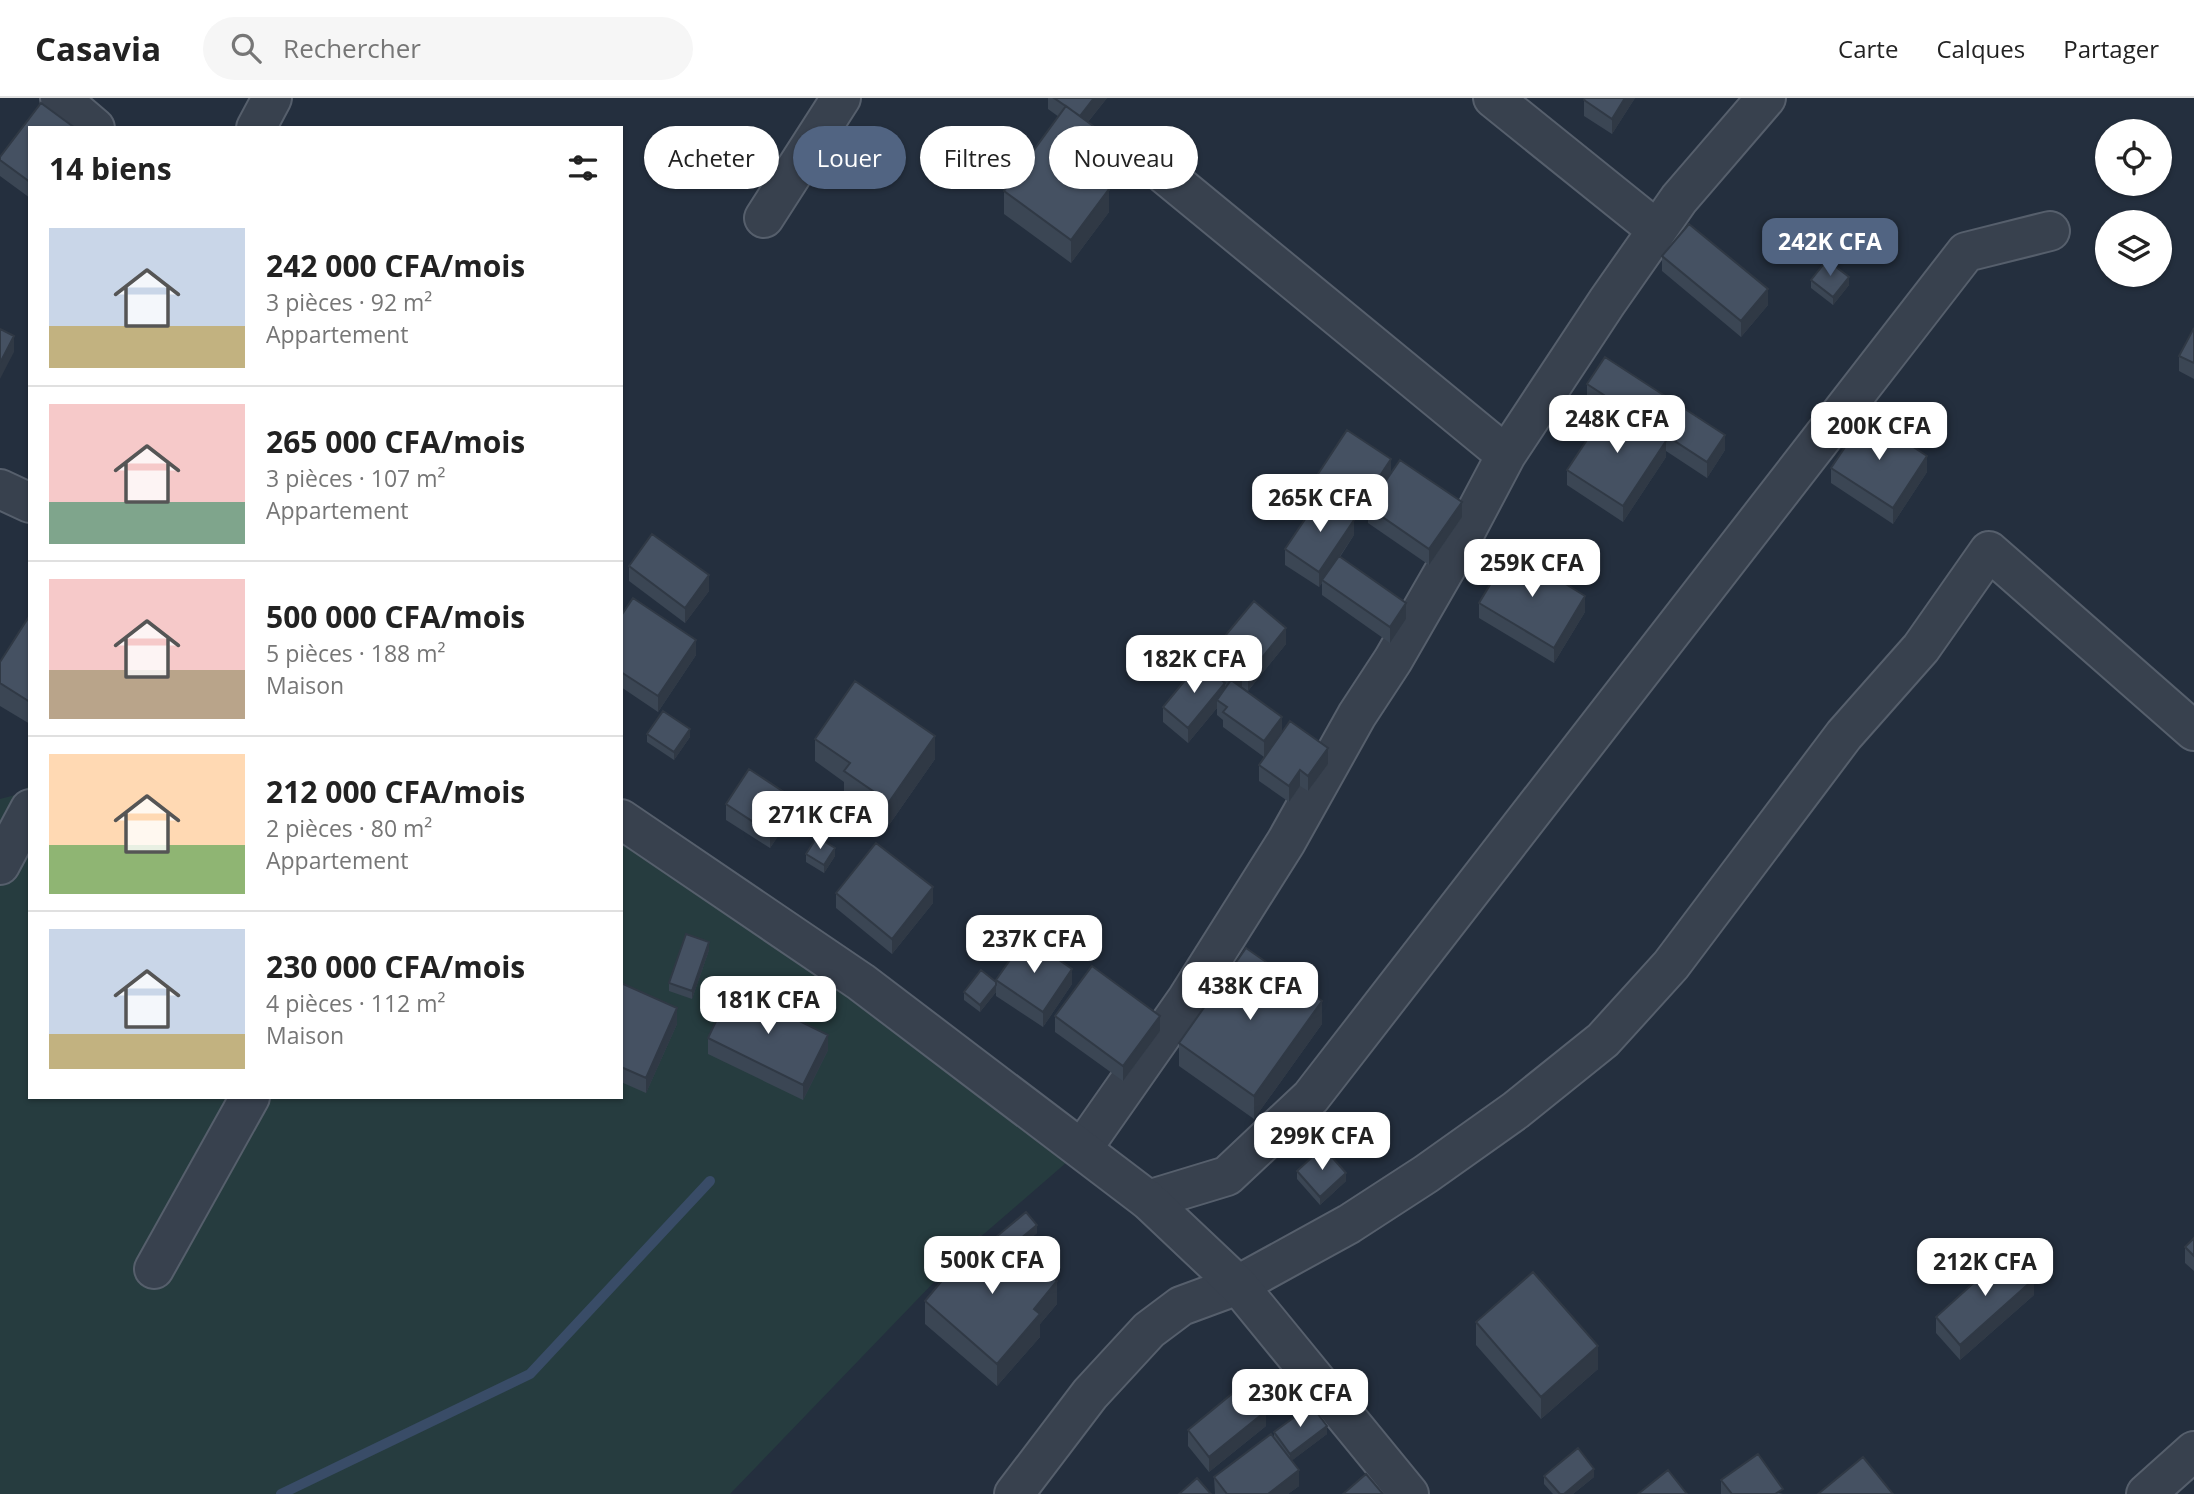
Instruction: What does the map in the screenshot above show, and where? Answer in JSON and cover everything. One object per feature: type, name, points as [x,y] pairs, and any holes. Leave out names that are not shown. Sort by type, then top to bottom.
[{"type":"street","points":[[60,98],[93,126]]},
{"type":"street","points":[[257,126],[272,98]]},
{"type":"street","points":[[764,218],[841,98]]},
{"type":"street","points":[[1493,98],[1657,230]]},
{"type":"street","points":[[1082,1149],[1187,999],[1286,842],[1357,715],[1393,660],[1444,572],[1506,455],[1679,199],[1766,98]]},
{"type":"street","points":[[1183,189],[1506,455]]},
{"type":"street","points":[[1148,1199],[1227,1175],[1311,1097],[1966,252],[2050,231]]},
{"type":"street","points":[[0,489],[28,502]]},
{"type":"street","points":[[1014,1494],[1090,1394],[1149,1330],[1181,1306],[1238,1285],[1349,1224],[1516,1111],[1603,1040],[1671,965],[1844,735],[1921,648],[1989,551],[2194,731]]},
{"type":"street","points":[[0,865],[28,813]]},
{"type":"street","points":[[623,820],[861,982],[1148,1199],[1238,1285],[1409,1494]]},
{"type":"street","points":[[154,1269],[249,1099]]},
{"type":"street","points":[[2146,1494],[2194,1451]]},
{"type":"green space","points":[[28,787],[28,1099],[623,1099],[623,820],[1082,1149],[963,1252],[730,1494],[0,1494],[0,799],[19,794]]},
{"type":"building","points":[[1054,98],[1094,98],[1080,116]]},
{"type":"building","points":[[1625,98],[1612,119],[1584,100]]},
{"type":"building","points":[[41,103],[72,126],[28,126],[28,181],[0,160]]},
{"type":"building","points":[[1066,106],[1093,126],[1051,126]]},
{"type":"building","points":[[1049,129],[1049,189],[1109,189],[1071,240],[1004,191],[1035,189],[1035,148]]},
{"type":"building","points":[[1689,224],[1768,289],[1741,321],[1662,256]]},
{"type":"building","points":[[1827,260],[1849,277],[1833,297],[1811,280]]},
{"type":"building","points":[[2194,328],[2194,363],[2179,356]]},
{"type":"building","points":[[0,329],[14,336],[0,363]]},
{"type":"building","points":[[1605,357],[1725,435],[1707,462],[1587,384]]},
{"type":"building","points":[[1611,404],[1666,441],[1623,506],[1567,470]]},
{"type":"building","points":[[1866,416],[1927,456],[1893,508],[1831,468]]},
{"type":"building","points":[[1347,430],[1391,459],[1362,503],[1318,474]]},
{"type":"building","points":[[1400,460],[1462,502],[1429,549],[1368,507]]},
{"type":"building","points":[[1320,497],[1354,520],[1319,572],[1285,549]]},
{"type":"building","points":[[652,534],[709,575],[685,608],[629,566]]},
{"type":"building","points":[[1511,550],[1585,596],[1554,648],[1479,603]]},
{"type":"building","points":[[1339,556],[1406,603],[1390,627],[1322,580]]},
{"type":"building","points":[[633,598],[696,640],[658,696],[623,673],[623,613]]},
{"type":"building","points":[[1254,601],[1286,628],[1248,675],[1242,671],[1234,681],[1205,660]]},
{"type":"building","points":[[28,618],[28,701],[0,683],[0,662]]},
{"type":"building","points":[[1200,662],[1225,683],[1188,728],[1163,707]]},
{"type":"building","points":[[1231,680],[1282,717],[1264,741],[1223,712],[1227,707],[1217,700]]},
{"type":"building","points":[[855,681],[935,736],[889,802],[844,771],[850,763],[815,739]]},
{"type":"building","points":[[663,711],[690,729],[674,752],[647,734]]},
{"type":"building","points":[[1290,721],[1328,748],[1308,776],[1300,770],[1289,786],[1259,765]]},
{"type":"building","points":[[749,769],[793,798],[770,833],[726,804]]},
{"type":"building","points":[[817,837],[835,848],[824,865],[806,854]]},
{"type":"building","points":[[876,843],[933,887],[892,939],[836,893]]},
{"type":"building","points":[[686,934],[709,942],[692,991],[669,983]]},
{"type":"building","points":[[1026,937],[1072,969],[1043,1012],[996,980]]},
{"type":"building","points":[[1246,948],[1322,1001],[1254,1096],[1179,1043]]},
{"type":"building","points":[[1092,966],[1160,1016],[1123,1066],[1055,1016]]},
{"type":"building","points":[[981,970],[996,982],[996,985],[980,1005],[964,992]]},
{"type":"building","points":[[623,984],[677,1008],[646,1078],[623,1068]]},
{"type":"building","points":[[732,988],[828,1035],[803,1085],[708,1038]]},
{"type":"building","points":[[1323,1147],[1346,1173],[1320,1197],[1297,1171]]},
{"type":"building","points":[[1026,1212],[1037,1225],[1014,1244],[1007,1238],[1002,1244],[996,1237]]},
{"type":"building","points":[[980,1235],[997,1250],[1007,1238],[1057,1281],[1034,1309],[1040,1314],[997,1364],[925,1301]]},
{"type":"building","points":[[2194,1238],[2194,1256],[2185,1247]]},
{"type":"building","points":[[2009,1251],[2034,1279],[1960,1345],[1936,1317]]},
{"type":"building","points":[[1533,1272],[1598,1346],[1541,1397],[1476,1322]]},
{"type":"building","points":[[1244,1384],[1266,1411],[1209,1457],[1188,1430]]},
{"type":"building","points":[[1311,1405],[1327,1426],[1290,1454],[1274,1432]]},
{"type":"building","points":[[1271,1434],[1299,1470],[1268,1494],[1227,1494],[1214,1477]]},
{"type":"building","points":[[1578,1448],[1594,1469],[1564,1494],[1560,1494],[1544,1476]]},
{"type":"building","points":[[1758,1454],[1783,1489],[1775,1494],[1732,1494],[1721,1480]]},
{"type":"building","points":[[1863,1457],[1893,1494],[1818,1494]]},
{"type":"building","points":[[1668,1470],[1687,1494],[1638,1494]]},
{"type":"building","points":[[1366,1474],[1383,1494],[1343,1494]]},
{"type":"building","points":[[1197,1478],[1211,1494],[1179,1494]]},
{"type":"waterway","points":[[281,1494],[530,1374],[710,1181]]}]
